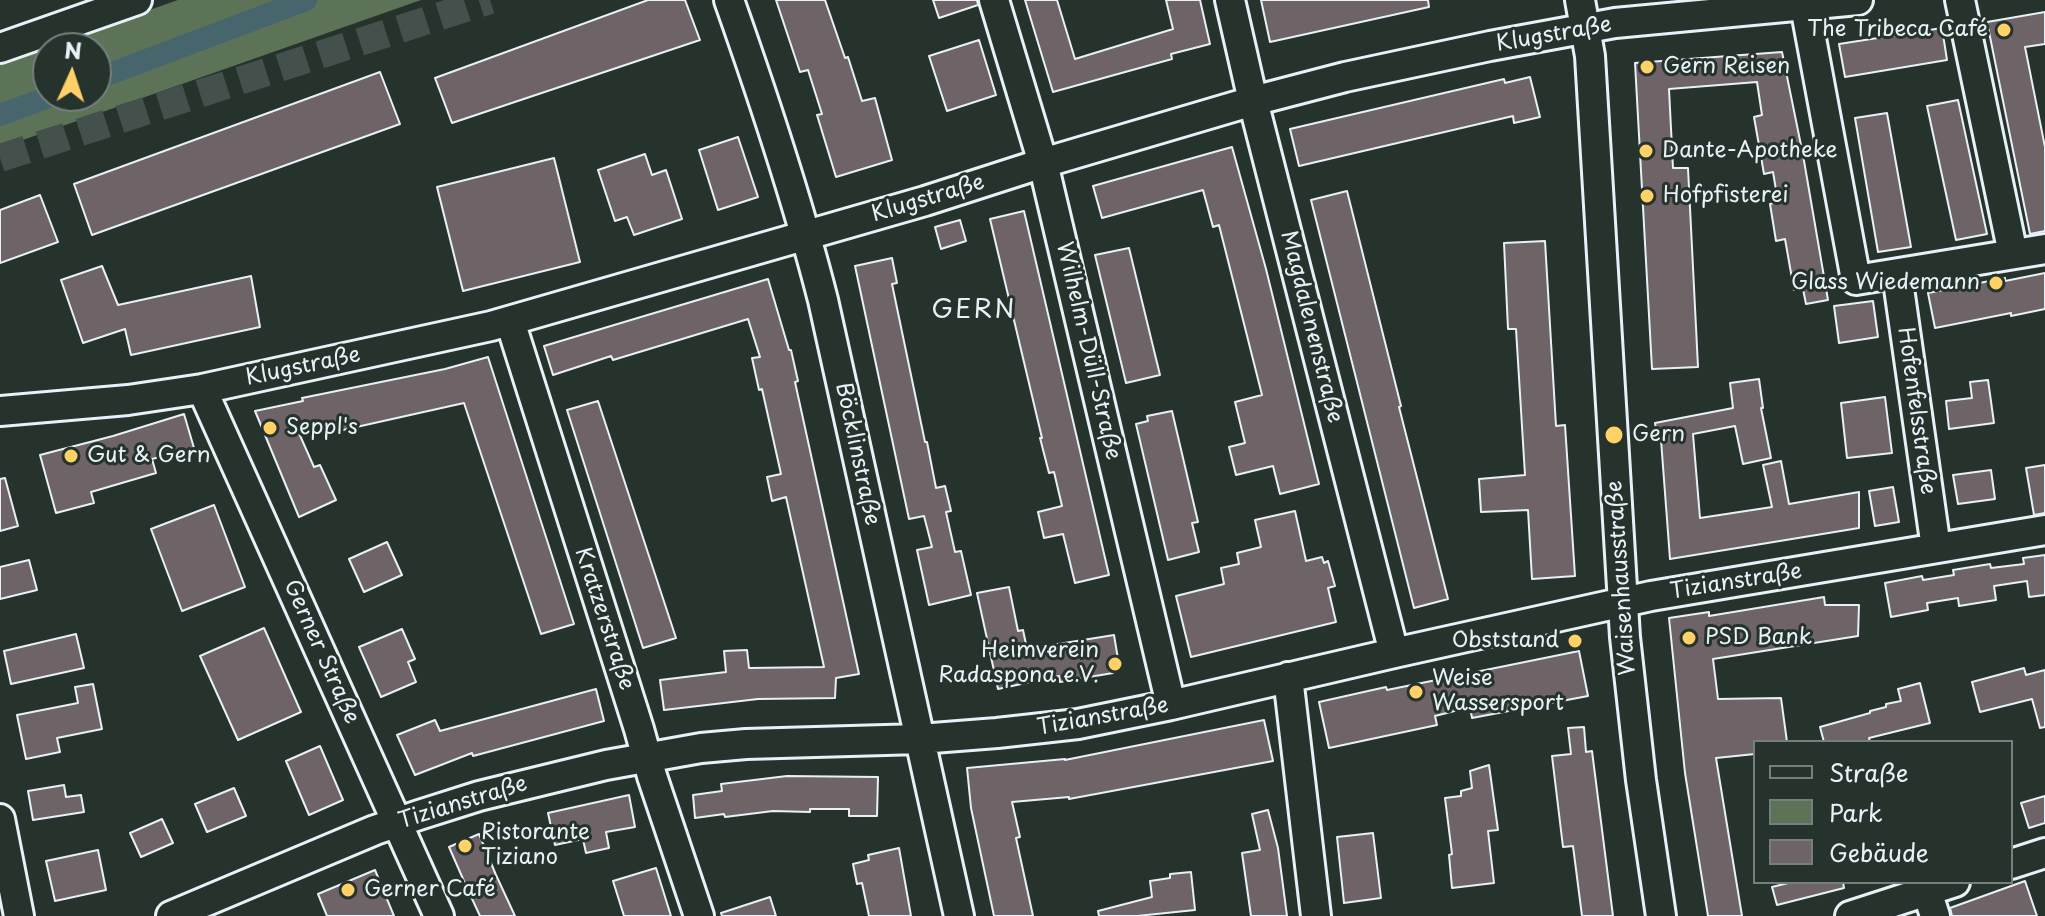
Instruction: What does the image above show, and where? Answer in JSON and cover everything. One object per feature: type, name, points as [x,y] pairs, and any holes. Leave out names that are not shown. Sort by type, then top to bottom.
[{"type":"street","points":[[0,48],[137,0]]},
{"type":"street","name":"Böcklinstraße","points":[[729,0],[772,125],[823,300],[959,916]]},
{"type":"street","name":"Wilhelm-Düll-Straße","points":[[994,0],[1043,163],[1171,705]]},
{"type":"street","name":"Magdalenenstraße","points":[[1230,0],[1394,653]]},
{"type":"street","name":"Waisenhausstraße","points":[[1580,0],[1590,56],[1622,603],[1641,780],[1661,916]]},
{"type":"street","name":"Klugstraße","points":[[0,411],[128,400],[202,389],[510,321],[925,201],[1253,101],[1360,74],[1615,23],[1858,0]]},
{"type":"street","points":[[1960,0],[2013,254]]},
{"type":"street","points":[[1805,6],[1856,280],[2045,249]]},
{"type":"street","name":"Hofenfelsstraße","points":[[1897,274],[1936,548]]},
{"type":"street","name":"Kratzerstraße","points":[[510,321],[699,916]]},
{"type":"street","name":"Gerner Straße","points":[[202,389],[439,916]]},
{"type":"street","name":"Tizianstraße","points":[[171,916],[398,822],[530,782],[701,748],[920,739],[1078,724],[1651,596],[2045,530]]},
{"type":"street","points":[[1288,677],[1316,916]]},
{"type":"street","points":[[0,819],[19,916]]},
{"type":"street","points":[[1850,916],[1931,903],[1953,884]]},
{"type":"green space","points":[[178,0],[421,0],[112,109],[112,32],[86,32]]},
{"type":"green space","points":[[32,51],[32,112],[102,112],[0,148],[0,62]]},
{"type":"building","points":[[648,0],[685,0],[700,40],[452,123],[435,78]]},
{"type":"building","points":[[776,0],[825,0],[862,101],[875,98],[892,160],[836,177],[817,115],[822,114],[808,70],[800,72]]},
{"type":"building","points":[[933,0],[977,0],[978,5],[939,18]]},
{"type":"building","points":[[1025,0],[1057,0],[1075,59],[1173,29],[1166,0],[1200,0],[1210,44],[1171,54],[1172,59],[1053,92]]},
{"type":"building","points":[[1261,0],[1428,0],[1429,7],[1270,42]]},
{"type":"building","points":[[2045,12],[2045,44],[2025,47],[2045,147],[2045,231],[2030,234],[1987,22]]},
{"type":"building","points":[[1942,28],[1947,60],[1845,77],[1839,44]]},
{"type":"building","points":[[979,40],[996,95],[947,111],[929,56]]},
{"type":"building","points":[[1782,52],[1828,300],[1806,304],[1803,289],[1794,290],[1785,239],[1776,241],[1770,204],[1778,202],[1773,172],[1764,174],[1754,117],[1762,115],[1757,82],[1669,89],[1673,168],[1688,168],[1698,367],[1652,369],[1635,63]]},
{"type":"building","points":[[380,72],[400,124],[92,235],[74,184]]},
{"type":"building","points":[[1530,77],[1540,117],[1514,123],[1513,116],[1299,166],[1290,129],[1504,79],[1505,83]]},
{"type":"building","points":[[1958,100],[1987,234],[1956,240],[1927,106]]},
{"type":"building","points":[[1887,113],[1911,247],[1878,252],[1855,118]]},
{"type":"building","points":[[738,137],[758,197],[718,210],[699,150]]},
{"type":"building","points":[[1232,147],[1266,269],[1319,484],[1280,494],[1273,466],[1236,475],[1229,447],[1245,443],[1235,402],[1262,395],[1219,225],[1213,227],[1203,190],[1102,218],[1093,186]]},
{"type":"building","points":[[645,154],[652,175],[666,170],[682,219],[634,235],[627,217],[615,221],[598,170]]},
{"type":"building","points":[[554,158],[580,262],[463,291],[437,187]]},
{"type":"building","points":[[1347,191],[1448,599],[1414,608],[1311,200]]},
{"type":"building","points":[[40,195],[58,242],[0,263],[0,210]]},
{"type":"building","points":[[1024,211],[1109,575],[1075,583],[1063,534],[1044,538],[1038,512],[1062,506],[1054,472],[1049,473],[1040,438],[990,219]]},
{"type":"building","points":[[960,220],[966,241],[941,249],[935,227]]},
{"type":"building","points":[[1545,241],[1556,426],[1565,425],[1575,576],[1532,579],[1528,510],[1481,512],[1479,479],[1525,475],[1516,329],[1508,329],[1504,243]]},
{"type":"building","points":[[1129,248],[1160,375],[1126,383],[1095,255]]},
{"type":"building","points":[[892,258],[897,283],[892,284],[925,442],[936,488],[945,486],[951,511],[946,512],[955,552],[961,551],[971,595],[929,605],[917,550],[932,547],[924,516],[909,519],[855,266]]},
{"type":"building","points":[[102,266],[118,305],[251,276],[260,327],[131,355],[125,329],[83,343],[61,280]]},
{"type":"building","points":[[2045,273],[2045,309],[1935,328],[1928,293]]},
{"type":"building","points":[[768,279],[791,350],[798,381],[795,382],[859,674],[836,678],[835,698],[758,699],[664,710],[660,680],[726,672],[724,651],[747,650],[749,668],[824,667],[786,497],[772,501],[767,477],[781,474],[752,358],[760,357],[748,319],[553,375],[544,346]]},
{"type":"building","points":[[1873,301],[1878,337],[1839,343],[1834,306]]},
{"type":"building","points":[[488,357],[574,624],[541,634],[464,403],[334,432],[332,424],[298,431],[314,467],[320,465],[336,500],[299,517],[255,411]]},
{"type":"building","points":[[1759,379],[1771,458],[1743,464],[1735,426],[1693,434],[1700,518],[1772,507],[1763,465],[1781,461],[1789,504],[1859,492],[1859,528],[1670,559],[1661,440],[1658,441],[1655,423],[1733,408],[1730,383]]},
{"type":"building","points":[[1988,380],[1994,423],[1949,429],[1946,401],[1972,398],[1970,382]]},
{"type":"building","points":[[1885,397],[1892,453],[1847,458],[1841,403]]},
{"type":"building","points":[[598,401],[676,638],[643,648],[567,410]]},
{"type":"building","points":[[1172,411],[1198,522],[1192,523],[1199,552],[1168,560],[1136,424],[1148,421],[1147,416]]},
{"type":"building","points":[[184,414],[194,448],[152,459],[156,473],[91,492],[94,503],[56,513],[40,455]]},
{"type":"building","points":[[2045,465],[2045,513],[2034,515],[2026,468]]},
{"type":"building","points":[[1991,470],[1995,499],[1958,504],[1953,475]]},
{"type":"building","points":[[5,478],[18,526],[0,531],[0,479]]},
{"type":"building","points":[[1893,487],[1899,522],[1875,526],[1869,491]]},
{"type":"building","points":[[214,505],[245,587],[182,611],[151,529]]},
{"type":"building","points":[[1295,511],[1306,561],[1322,557],[1324,563],[1328,561],[1335,586],[1328,588],[1336,622],[1191,657],[1176,596],[1224,584],[1221,568],[1239,564],[1237,553],[1261,547],[1255,520]]},
{"type":"building","points":[[387,542],[402,575],[364,592],[349,559]]},
{"type":"building","points":[[2045,555],[2045,595],[2029,597],[2027,581],[1994,586],[1996,600],[1959,606],[1958,598],[1927,603],[1928,610],[1891,617],[1885,583],[1922,576],[1923,580],[1954,575],[1953,570],[1990,564],[1991,568],[2024,564],[2023,558]]},
{"type":"building","points":[[29,560],[37,590],[0,599],[0,567]]},
{"type":"building","points":[[1009,587],[1018,631],[1023,630],[1027,649],[1114,635],[1119,665],[1113,673],[1060,682],[1059,676],[998,689],[977,593]]},
{"type":"building","points":[[1824,597],[1825,605],[1859,605],[1858,636],[1713,659],[1718,699],[1781,698],[1787,740],[1753,740],[1753,754],[1716,758],[1742,916],[1708,916],[1685,773],[1669,618],[1709,612],[1709,616]]},
{"type":"building","points":[[264,628],[301,712],[238,740],[200,656]]},
{"type":"building","points":[[402,629],[415,659],[408,662],[416,682],[381,697],[359,647]]},
{"type":"building","points":[[76,634],[84,668],[11,684],[4,651]]},
{"type":"building","points":[[1579,651],[1588,696],[1472,718],[1470,707],[1435,716],[1437,725],[1329,748],[1319,702]]},
{"type":"building","points":[[2024,668],[2026,675],[2045,670],[2045,727],[2040,728],[2032,699],[1980,712],[1972,682]]},
{"type":"building","points":[[1920,683],[1930,723],[1870,740],[1823,740],[1820,727],[1901,701],[1898,689]]},
{"type":"building","points":[[93,684],[102,729],[57,738],[60,752],[26,759],[17,715],[78,703],[75,687]]},
{"type":"building","points":[[596,689],[604,721],[473,756],[472,753],[415,775],[397,735],[435,720],[440,731]]},
{"type":"building","points":[[1264,720],[1273,761],[1069,799],[1012,802],[1020,837],[1016,838],[1033,916],[994,916],[971,808],[967,768],[1065,760]]},
{"type":"building","points":[[1584,727],[1586,752],[1592,751],[1613,916],[1582,916],[1573,846],[1563,847],[1552,756],[1571,754],[1568,728]]},
{"type":"building","points":[[320,746],[343,800],[309,815],[286,761]]},
{"type":"building","points":[[1489,765],[1498,830],[1488,831],[1494,883],[1452,888],[1449,855],[1452,854],[1445,798],[1461,796],[1461,791],[1472,788],[1470,771]]},
{"type":"building","points":[[787,776],[878,777],[877,816],[849,816],[849,809],[810,809],[810,812],[773,811],[695,818],[693,795],[722,791],[721,784]]},
{"type":"building","points":[[64,785],[66,797],[81,795],[84,812],[33,820],[28,791]]},
{"type":"building","points":[[234,788],[246,816],[207,832],[195,804]]},
{"type":"building","points":[[629,795],[635,827],[606,832],[609,848],[586,853],[583,839],[555,845],[548,813]]},
{"type":"building","points":[[2045,796],[2045,823],[2029,828],[2021,803]]},
{"type":"building","points":[[1268,810],[1278,848],[1287,916],[1251,916],[1242,853],[1260,850],[1252,814]]},
{"type":"building","points":[[162,819],[173,843],[141,857],[130,833]]},
{"type":"building","points":[[1373,833],[1381,898],[1344,903],[1337,837]]},
{"type":"building","points":[[479,834],[515,916],[480,916],[449,847]]},
{"type":"building","points":[[899,848],[911,916],[869,916],[862,883],[857,884],[853,864],[869,860],[868,855]]},
{"type":"building","points":[[98,850],[106,890],[55,901],[46,861]]},
{"type":"building","points":[[656,868],[671,916],[624,916],[613,881]]},
{"type":"building","points":[[375,870],[394,916],[327,916],[318,894]]},
{"type":"building","points":[[1191,872],[1195,910],[1099,916],[1098,911],[1152,897],[1150,881],[1170,878],[1170,874]]},
{"type":"building","points":[[2025,881],[2037,916],[1952,916],[1950,908]]},
{"type":"building","points":[[1784,884],[1843,884],[1844,888],[1777,905],[1772,887]]},
{"type":"building","points":[[770,897],[776,916],[722,916],[721,913]]},
{"type":"waterway","points":[[112,73],[306,0]]},
{"type":"waterway","points":[[0,115],[32,103]]},
{"type":"tunnel","points":[[0,158],[490,0]]},
{"type":"place","name":"The Tribeca Café","points":[[2004,30]]},
{"type":"place","name":"Gern Reisen","points":[[1647,67]]},
{"type":"place","name":"Dante-Apotheke","points":[[1646,151]]},
{"type":"place","name":"Hofpfisterei","points":[[1647,196]]},
{"type":"place","name":"Glass Wiedemann","points":[[1996,283]]},
{"type":"place","name":"Seppl's","points":[[270,428]]},
{"type":"place","name":"Gern","points":[[1614,435]]},
{"type":"place","name":"Gut & Gern","points":[[71,456]]},
{"type":"place","name":"PSD Bank","points":[[1689,638]]},
{"type":"place","name":"Obststand","points":[[1575,641]]},
{"type":"place","name":"Heimverein Radaspona e.V.","points":[[1115,664]]},
{"type":"place","name":"Weise Wassersport","points":[[1416,692]]},
{"type":"place","name":"Ristorante Tiziano","points":[[465,846]]},
{"type":"place","name":"Gerner Café","points":[[348,890]]},
{"type":"district","name":"GERN","points":[[974,311]]}]
